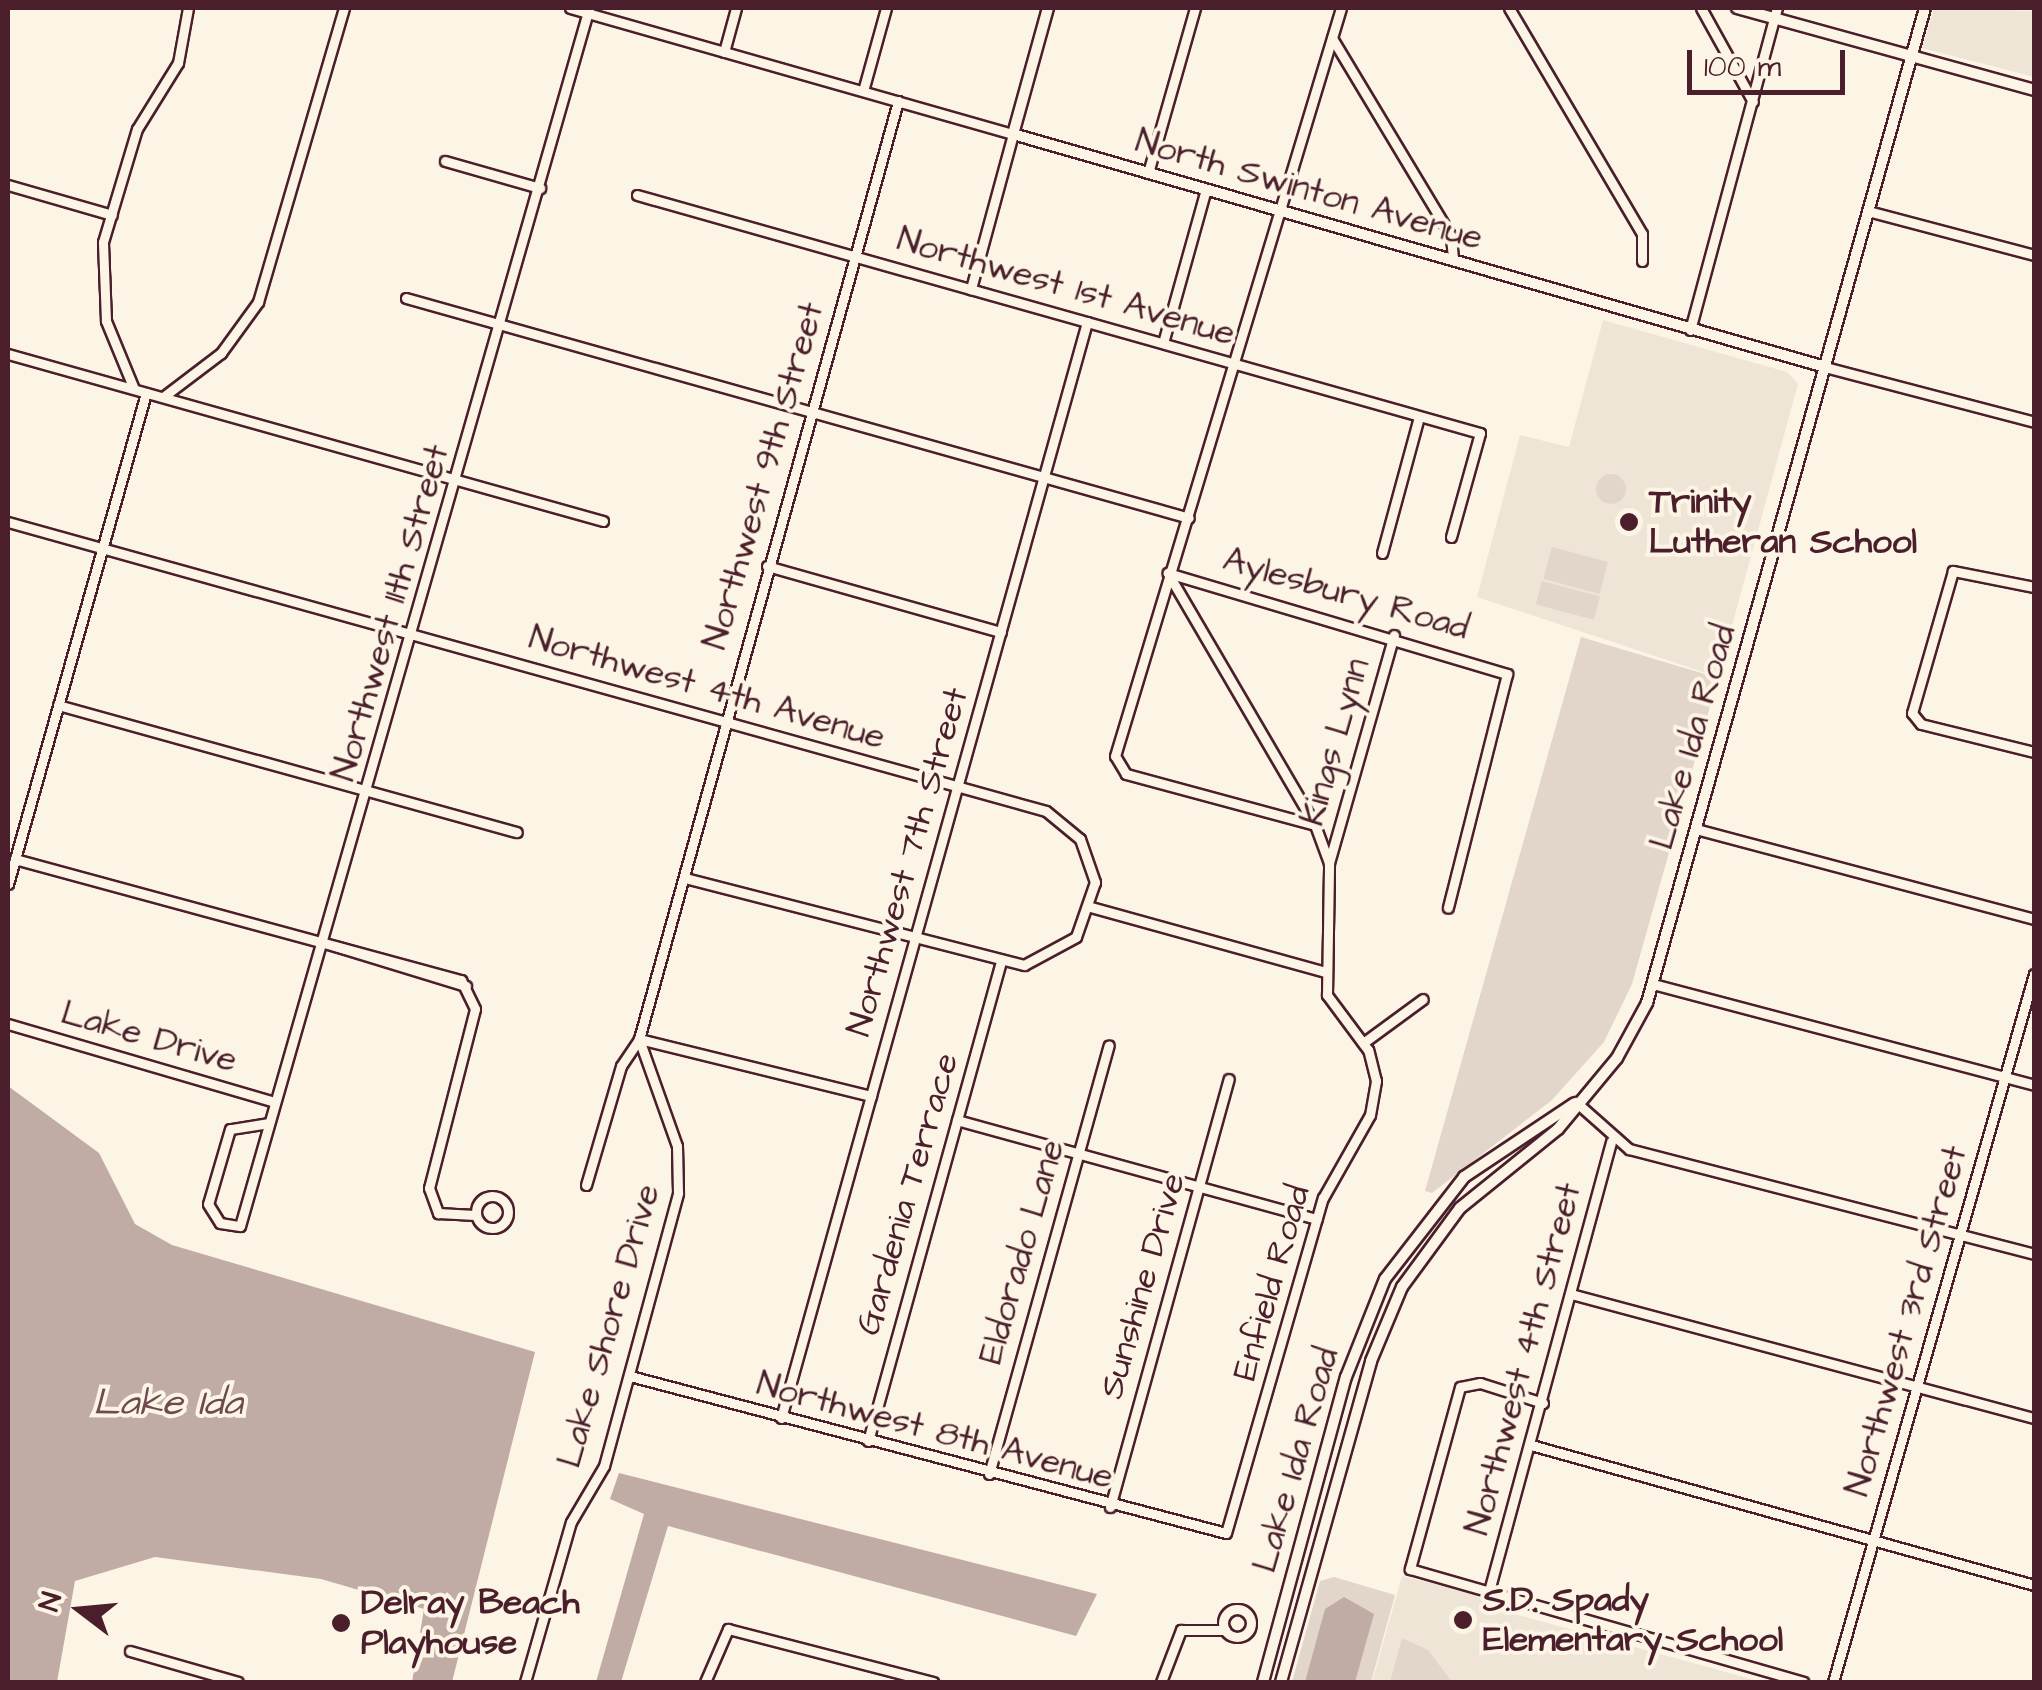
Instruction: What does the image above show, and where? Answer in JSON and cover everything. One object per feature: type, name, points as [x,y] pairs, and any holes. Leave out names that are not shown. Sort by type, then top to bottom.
[{"type":"street","points":[[134,389],[102,298],[112,215],[138,130],[178,63],[188,8]]},
{"type":"street","points":[[163,397],[221,353],[258,302],[344,8]]},
{"type":"street","name":"North Swinton Avenue","points":[[570,8],[588,10],[1690,330],[2034,422]]},
{"type":"street","points":[[724,52],[736,8]]},
{"type":"street","points":[[862,91],[886,8]]},
{"type":"street","points":[[972,289],[1048,8]]},
{"type":"street","points":[[1148,172],[1195,8]]},
{"type":"street","points":[[1315,826],[1117,766],[1168,574],[1189,518],[1341,8]]},
{"type":"street","points":[[1509,8],[1642,234],[1642,262]]},
{"type":"street","points":[[1701,8],[1753,102]]},
{"type":"street","points":[[1737,8],[1777,13],[1911,58],[2034,90]]},
{"type":"street","name":"Lake Ida Road","points":[[1282,1682],[1371,1362],[1402,1287],[1444,1225],[1558,1129],[1626,1045],[1653,984],[1925,8]]},
{"type":"street","name":"Northwest 11th Street","points":[[268,1123],[230,1129],[210,1196],[214,1219],[240,1226],[369,791],[588,10]]},
{"type":"street","points":[[1690,330],[1777,13]]},
{"type":"street","points":[[1332,38],[1451,236],[1453,259]]},
{"type":"street","name":"Northwest 9th Street","points":[[586,1186],[620,1066],[639,1038],[898,101]]},
{"type":"street","points":[[445,161],[540,188]]},
{"type":"street","points":[[8,185],[112,215]]},
{"type":"street","points":[[1162,343],[1206,189]]},
{"type":"street","name":"Northwest 1st Avenue","points":[[637,195],[1480,433],[1451,537]]},
{"type":"street","points":[[1868,211],[2034,255]]},
{"type":"street","points":[[406,298],[1189,518]]},
{"type":"street","name":"Northwest 7th Street","points":[[782,1418],[1087,322]]},
{"type":"street","points":[[8,354],[603,521]]},
{"type":"street","points":[[8,884],[146,392]]},
{"type":"street","points":[[1382,553],[1419,417]]},
{"type":"street","name":"Northwest 4th Avenue","points":[[8,522],[958,786],[1068,826],[1090,858],[1092,906]]},
{"type":"street","points":[[768,566],[1001,632]]},
{"type":"street","points":[[2034,588],[1960,569],[1949,578],[1915,720],[2034,752]]},
{"type":"street","name":"Aylesbury Road","points":[[1168,574],[1394,635],[1507,674],[1448,908]]},
{"type":"street","name":"Enfield Road","points":[[1168,574],[1315,826],[1329,864],[1326,972],[1332,1009],[1363,1043],[1375,1097],[1317,1219],[1226,1533]]},
{"type":"street","name":"Kings Lynn","points":[[1329,864],[1394,635]]},
{"type":"street","points":[[58,705],[517,832]]},
{"type":"street","points":[[1696,829],[2034,919]]},
{"type":"street","points":[[15,859],[466,986],[475,1009],[429,1188],[438,1213],[475,1216]]},
{"type":"street","points":[[684,878],[1001,963],[1056,954],[1092,906],[1326,972]]},
{"type":"street","name":"Gardenia Terrace","points":[[868,1441],[1001,963]]},
{"type":"street","name":"Northwest 3rd Street","points":[[1832,1682],[2034,974]]},
{"type":"street","points":[[1653,984],[2034,1085]]},
{"type":"street","points":[[1363,1043],[1423,999]]},
{"type":"street","name":"Lake Drive","points":[[8,1024],[274,1102]]},
{"type":"street","points":[[639,1038],[871,1096]]},
{"type":"street","name":"Lake Shore Drive","points":[[525,1682],[566,1536],[604,1466],[679,1184],[677,1146],[639,1038]]},
{"type":"street","name":"Eldorado Lane","points":[[989,1474],[1108,1046]]},
{"type":"street","name":"Sunshine Drive","points":[[1110,1507],[1230,1079]]},
{"type":"street","points":[[1576,1102],[1612,1141],[2034,1254]]},
{"type":"street","name":"Lake Ida Road","points":[[1263,1682],[1353,1356],[1385,1279],[1447,1194],[1576,1102]]},
{"type":"street","points":[[957,1120],[1317,1219]]},
{"type":"street","name":"Northwest 4th Street","points":[[1488,1591],[1532,1445],[1612,1141]]},
{"type":"street","points":[[1571,1294],[2034,1418]]},
{"type":"street","points":[[1353,1356],[1371,1362]]},
{"type":"street","name":"Northwest 8th Avenue","points":[[630,1376],[1110,1507],[1226,1533]]},
{"type":"street","points":[[1542,1403],[1480,1384],[1460,1387],[1410,1569],[1801,1682]]},
{"type":"street","points":[[1532,1445],[2034,1585]]},
{"type":"street","points":[[1304,1531],[1315,1562]]},
{"type":"street","points":[[704,1682],[728,1628],[933,1682]]},
{"type":"street","points":[[1161,1682],[1182,1630],[1225,1630]]},
{"type":"street","points":[[130,1651],[238,1682]]},
{"type":"shaded area","points":[[1934,8],[2034,11],[2034,77],[1922,48]]},
{"type":"shaded area","name":"Trinity Lutheran School","points":[[1603,320],[1787,372],[1798,384],[1718,677],[1477,597],[1520,435],[1569,447]]},
{"type":"shaded area","points":[[1611,474],[1625,483],[1626,489],[1617,503],[1611,504],[1597,495],[1596,489],[1605,475]]},
{"type":"shaded area","points":[[1552,547],[1608,562],[1599,594],[1543,579]]},
{"type":"shaded area","points":[[1542,581],[1600,597],[1594,620],[1536,604]]},
{"type":"shaded area","points":[[1581,637],[1718,678],[1632,984],[1604,1042],[1552,1100],[1432,1193],[1425,1191]]},
{"type":"shaded area","name":"S.D. Spady Elementary School","points":[[1402,1576],[1472,1593],[1493,1608],[1762,1682],[1372,1682]]},
{"type":"shaded area","points":[[1334,1577],[1395,1595],[1371,1682],[1292,1682],[1320,1581]]},
{"type":"shaded area","points":[[1402,1638],[1428,1650],[1452,1682],[1390,1682]]},
{"type":"water","name":"Lake Ida","points":[[8,1086],[99,1153],[135,1224],[172,1245],[535,1352],[452,1682],[412,1682],[424,1609],[321,1579],[155,1557],[75,1581],[57,1682],[8,1682]]},
{"type":"water","points":[[619,1473],[1097,1594],[1076,1636],[668,1526],[621,1682],[596,1682],[644,1514],[610,1499]]},
{"type":"water","points":[[1344,1597],[1374,1614],[1355,1682],[1305,1682],[1325,1609]]},
{"type":"place","name":"Trinity Lutheran School","points":[[1629,522]]},
{"type":"place","name":"S.D. Spady Elementary School","points":[[1463,1620]]},
{"type":"place","name":"Delray Beach Playhouse","points":[[341,1623]]}]
